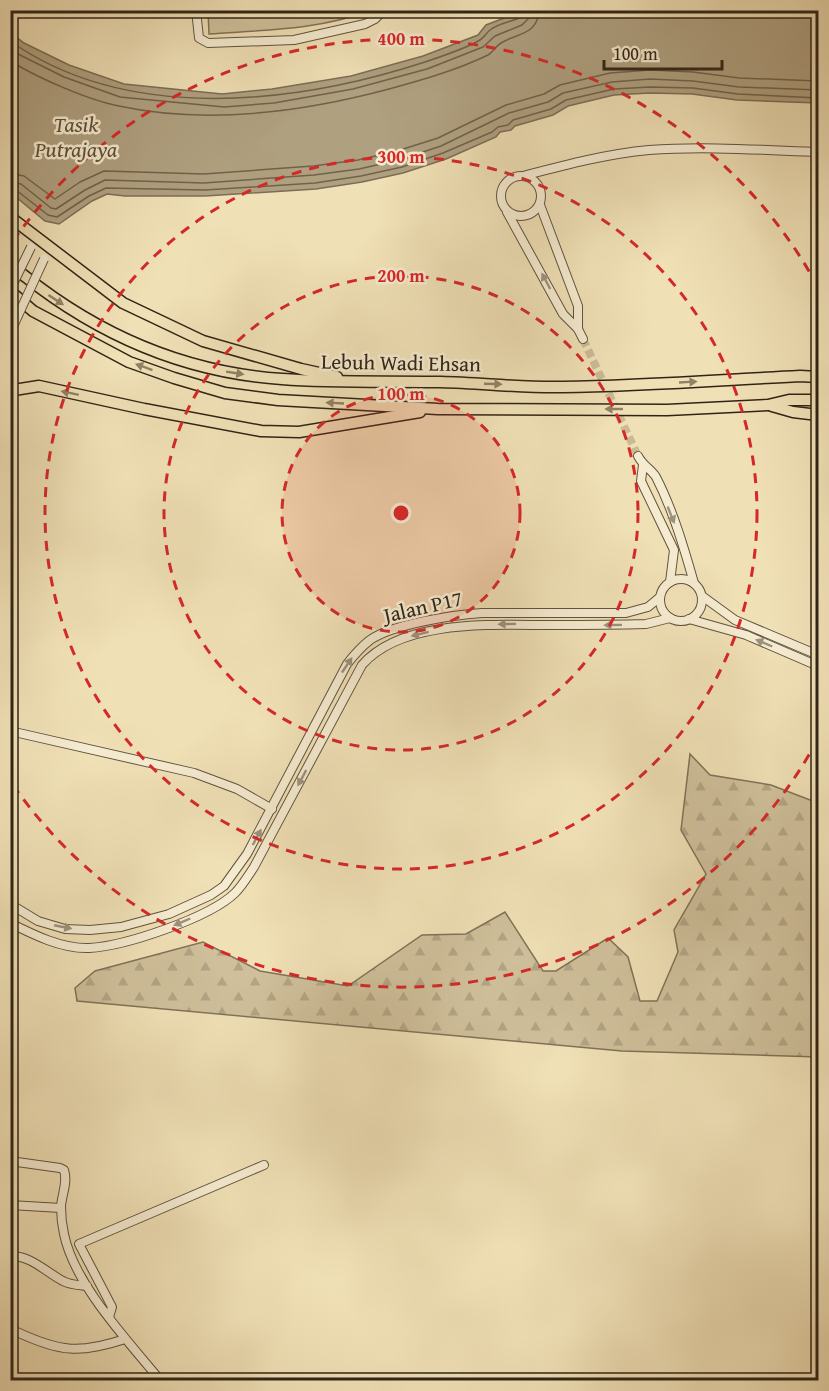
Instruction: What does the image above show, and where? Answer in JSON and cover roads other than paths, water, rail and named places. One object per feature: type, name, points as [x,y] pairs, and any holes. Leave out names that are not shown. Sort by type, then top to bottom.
[{"type":"main road","points":[[10,217],[123,303],[203,341],[301,369],[366,383]]},
{"type":"main road","name":"Lebuh Wadi Ehsan","points":[[10,264],[42,291],[87,321],[177,360],[228,372],[279,379],[366,383],[440,382],[561,387],[819,377]]},
{"type":"main road","name":"Lebuh Wadi Ehsan","points":[[10,291],[33,311],[129,362],[225,393],[278,400],[438,409],[667,410],[768,405],[789,400],[819,400]]},
{"type":"main road","points":[[800,376],[819,372]]},
{"type":"main road","points":[[10,392],[39,386],[261,431],[299,432],[438,409]]},
{"type":"main road","points":[[768,405],[793,412],[819,415]]},
{"type":"street","points":[[196,10],[200,38],[204,42],[218,43],[294,40],[365,24],[375,19],[384,10]]},
{"type":"street","points":[[583,339],[578,329],[563,314],[502,203],[502,191],[508,181],[602,156],[647,150],[693,148],[819,152]]},
{"type":"street","points":[[550,170],[544,180],[540,205],[578,306],[578,329]]},
{"type":"street","points":[[523,176],[534,180],[542,194]]},
{"type":"street","points":[[507,212],[525,217],[540,205]]},
{"type":"street","points":[[10,291],[35,235]]},
{"type":"street","points":[[10,333],[50,247]]},
{"type":"street","points":[[638,456],[643,465],[655,475],[684,547],[694,584],[702,596],[735,620],[819,655]]},
{"type":"street","points":[[643,465],[641,480],[672,543],[674,557],[670,582]]},
{"type":"street","points":[[694,584],[682,579],[670,582],[663,588],[660,597],[663,611],[670,618],[680,621],[689,619],[746,635],[819,666]]},
{"type":"street","points":[[689,619],[699,610],[702,596]]},
{"type":"street","name":"Jalan P17","points":[[10,904],[38,921],[65,928],[90,930],[121,927],[169,914],[211,895],[224,886],[248,854],[347,664],[369,640],[382,633],[461,615],[482,613],[626,613],[648,607],[660,597]]},
{"type":"street","name":"Jalan P17","points":[[10,923],[32,935],[61,944],[87,948],[112,945],[176,926],[200,915],[233,895],[254,867],[362,665],[382,647],[403,639],[458,626],[646,624],[670,618]]},
{"type":"street","points":[[10,731],[194,773],[237,789],[272,809]]},
{"type":"street","points":[[224,886],[233,895]]},
{"type":"street","points":[[10,1161],[64,1170],[66,1176],[61,1208],[67,1246],[87,1286],[125,1339],[160,1380]]},
{"type":"street","points":[[109,1317],[112,1307],[79,1244],[264,1165]]},
{"type":"street","points":[[10,1205],[61,1208]]},
{"type":"street","points":[[10,1256],[28,1260],[64,1282],[87,1286]]},
{"type":"street","points":[[17,1332],[43,1344],[64,1349],[87,1349],[125,1339]]},
{"type":"water","name":"Tasik Putrajaya","points":[[523,11],[818,11],[818,103],[737,100],[692,94],[614,95],[568,106],[553,115],[500,132],[496,137],[446,159],[403,173],[316,189],[205,196],[107,194],[92,201],[59,224],[45,221],[11,193],[11,33],[24,43],[69,65],[124,84],[222,94],[272,89],[351,76],[423,56],[478,35],[486,25]]},
{"type":"tunnel","points":[[583,339],[638,456]]}]
